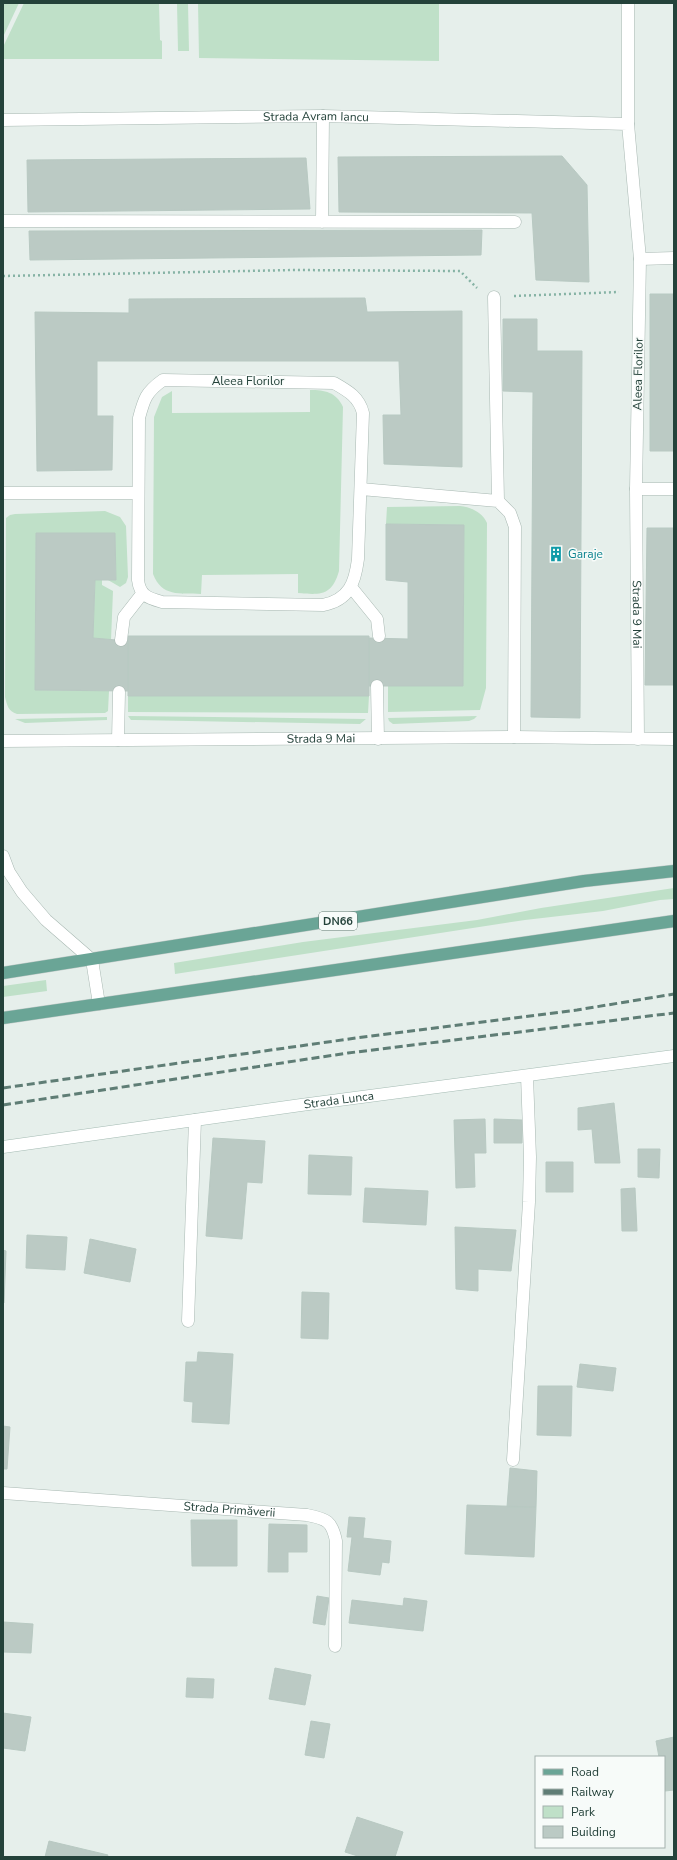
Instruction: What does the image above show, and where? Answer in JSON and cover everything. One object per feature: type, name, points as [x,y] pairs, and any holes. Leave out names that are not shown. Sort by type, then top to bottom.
[{"type":"main road","name":"DN66","points":[[3,973],[584,881],[674,871]]},
{"type":"main road","points":[[3,1018],[674,921]]},
{"type":"street","name":"Aleea Florilor","points":[[628,3],[628,124],[640,259],[636,489]]},
{"type":"street","name":"Strada Avram Iancu","points":[[3,120],[323,116],[628,124]]},
{"type":"street","points":[[322,222],[323,116]]},
{"type":"street","points":[[3,222],[515,222]]},
{"type":"street","points":[[640,259],[674,258]]},
{"type":"street","points":[[494,297],[498,501]]},
{"type":"street","name":"Aleea Florilor","points":[[138,493],[139,418],[147,394],[151,388],[163,380],[320,382],[334,383],[345,389],[356,397],[363,413],[361,489]]},
{"type":"street","points":[[3,493],[138,493],[138,580],[142,594],[148,598],[162,602],[323,605],[339,601],[351,587],[358,559],[361,489],[498,501],[510,513],[515,528],[514,737]]},
{"type":"street","points":[[636,489],[674,489]]},
{"type":"street","name":"Strada 9 Mai","points":[[636,489],[638,740]]},
{"type":"street","points":[[351,587],[377,618],[379,636]]},
{"type":"street","points":[[121,640],[124,617],[142,594]]},
{"type":"street","points":[[377,686],[378,739]]},
{"type":"street","points":[[118,740],[119,692]]},
{"type":"street","name":"Strada 9 Mai","points":[[3,741],[514,737],[638,740],[674,739]]},
{"type":"street","points":[[3,856],[9,872],[46,920],[92,960],[99,1004]]},
{"type":"street","name":"Strada Lunca","points":[[3,1147],[674,1056]]},
{"type":"street","points":[[513,1460],[529,1202],[530,1157],[527,1076]]},
{"type":"street","points":[[188,1321],[195,1120]]},
{"type":"street","name":"Strada Primăverii","points":[[3,1493],[307,1515],[322,1518],[333,1528],[336,1541],[334,1646]]},
{"type":"path","points":[[3,276],[294,270],[460,270],[479,290],[494,297],[639,291]]},
{"type":"green space","points":[[3,3],[19,3],[3,37]]},
{"type":"green space","points":[[24,3],[159,3],[162,59],[3,59],[3,47]]},
{"type":"green space","points":[[177,3],[188,3],[189,51],[178,51]]},
{"type":"green space","points":[[198,3],[439,3],[439,61],[199,58]]},
{"type":"green space","points":[[310,390],[325,391],[330,393],[337,398],[343,407],[339,571],[333,585],[329,589],[319,594],[298,593],[298,574],[202,575],[201,594],[172,592],[161,587],[153,574],[154,417],[162,397],[172,391],[172,413],[310,412]]},
{"type":"green space","points":[[460,506],[476,511],[483,516],[487,523],[486,688],[480,710],[388,712],[388,686],[463,686],[464,525],[386,524],[387,507]]},
{"type":"green space","points":[[105,511],[120,517],[126,526],[128,577],[126,583],[120,587],[108,580],[116,579],[115,533],[36,534],[35,690],[109,691],[108,711],[105,713],[14,713],[8,707],[5,697],[6,518],[15,514]]},
{"type":"green space","points":[[95,580],[102,580],[102,585],[113,591],[111,640],[93,638]]},
{"type":"green space","points":[[128,696],[369,696],[368,713],[128,712]]},
{"type":"green space","points":[[128,716],[366,719],[360,724],[131,720]]},
{"type":"green space","points":[[477,716],[469,721],[393,724],[388,718]]},
{"type":"green space","points":[[107,717],[107,720],[25,723],[15,719]]},
{"type":"green space","points":[[674,888],[674,899],[660,900],[603,911],[525,920],[175,974],[174,963],[303,942],[477,920],[541,908]]},
{"type":"green space","points":[[46,980],[47,991],[3,997],[3,986]]},
{"type":"building","points":[[562,156],[587,185],[589,282],[536,280],[532,213],[339,212],[338,157]]},
{"type":"building","points":[[306,158],[310,209],[28,212],[27,160]]},
{"type":"building","points":[[482,230],[481,255],[30,260],[29,231]]},
{"type":"building","points":[[650,294],[674,294],[674,451],[650,451]]},
{"type":"building","points":[[365,298],[367,312],[462,311],[462,467],[384,464],[383,415],[401,415],[399,361],[97,361],[97,416],[113,416],[112,470],[37,471],[35,312],[129,313],[129,299]]},
{"type":"building","name":"Garaje","points":[[503,319],[537,319],[537,351],[582,351],[580,718],[531,717],[533,392],[503,391]]},
{"type":"building","points":[[386,524],[464,525],[463,686],[369,686],[369,638],[408,639],[408,582],[386,580]]},
{"type":"building","points":[[647,528],[674,528],[674,685],[645,685]]},
{"type":"building","points":[[36,533],[115,533],[116,580],[95,580],[93,638],[128,641],[128,691],[35,690]]},
{"type":"building","points":[[128,636],[369,636],[369,696],[128,696]]},
{"type":"building","points":[[614,1103],[620,1163],[595,1163],[592,1129],[578,1130],[578,1108]]},
{"type":"building","points":[[485,1119],[486,1153],[474,1153],[475,1187],[456,1188],[454,1120]]},
{"type":"building","points":[[494,1119],[522,1120],[522,1143],[494,1143]]},
{"type":"building","points":[[213,1138],[265,1141],[262,1183],[247,1182],[242,1239],[206,1236]]},
{"type":"building","points":[[638,1149],[660,1149],[659,1178],[638,1177]]},
{"type":"building","points":[[309,1155],[352,1157],[351,1195],[308,1194]]},
{"type":"building","points":[[546,1162],[573,1162],[573,1192],[546,1192]]},
{"type":"building","points":[[365,1188],[428,1191],[426,1225],[363,1222]]},
{"type":"building","points":[[635,1188],[637,1231],[622,1231],[621,1189]]},
{"type":"building","points":[[455,1227],[516,1230],[511,1271],[478,1269],[478,1291],[456,1289]]},
{"type":"building","points":[[27,1235],[67,1237],[65,1270],[26,1268]]},
{"type":"building","points":[[90,1239],[136,1249],[130,1282],[84,1273]]},
{"type":"building","points":[[3,1250],[6,1251],[4,1303],[3,1303]]},
{"type":"building","points":[[302,1292],[329,1293],[328,1339],[301,1338]]},
{"type":"building","points":[[198,1352],[233,1354],[229,1424],[192,1422],[193,1402],[184,1401],[186,1362],[197,1362]]},
{"type":"building","points":[[580,1364],[616,1368],[613,1391],[577,1387]]},
{"type":"building","points":[[538,1386],[572,1386],[571,1436],[537,1435]]},
{"type":"building","points":[[3,1426],[10,1427],[7,1469],[3,1469]]},
{"type":"building","points":[[510,1468],[537,1471],[536,1507],[507,1507]]},
{"type":"building","points":[[467,1505],[536,1507],[534,1557],[465,1554]]},
{"type":"building","points":[[349,1517],[365,1518],[363,1538],[391,1541],[389,1563],[382,1562],[380,1575],[348,1571],[352,1537],[347,1537]]},
{"type":"building","points":[[191,1520],[237,1520],[237,1566],[192,1566]]},
{"type":"building","points":[[269,1524],[307,1525],[307,1552],[288,1552],[288,1572],[268,1572]]},
{"type":"building","points":[[317,1596],[329,1598],[325,1625],[313,1623]]},
{"type":"building","points":[[404,1598],[427,1601],[423,1631],[349,1623],[352,1600],[403,1606]]},
{"type":"building","points":[[3,1622],[33,1624],[31,1653],[3,1652]]},
{"type":"building","points":[[275,1668],[311,1675],[305,1705],[269,1699]]},
{"type":"building","points":[[187,1678],[214,1679],[213,1698],[186,1697]]},
{"type":"building","points":[[3,1713],[31,1717],[25,1751],[3,1748]]},
{"type":"building","points":[[311,1721],[330,1724],[324,1758],[305,1755]]},
{"type":"building","points":[[674,1737],[674,1790],[665,1791],[665,1756],[659,1756],[656,1741]]},
{"type":"building","points":[[357,1817],[403,1832],[395,1857],[361,1857],[345,1852]]},
{"type":"building","points":[[49,1841],[108,1855],[107,1857],[45,1857]]},
{"type":"railway","points":[[3,1088],[356,1038],[577,1010],[674,994]]},
{"type":"railway","points":[[3,1105],[348,1053],[674,1013]]},
{"type":"place","name":"Garaje","points":[[556,554]]}]
